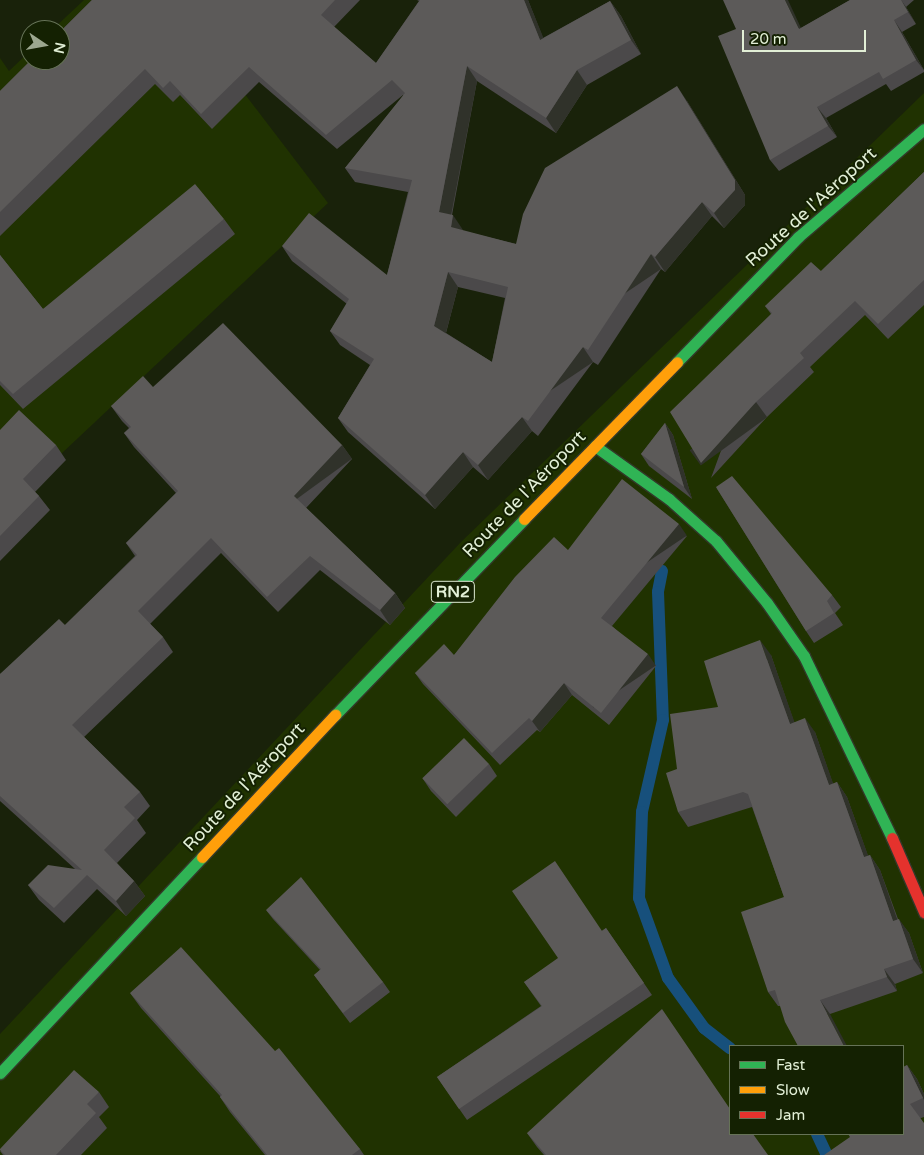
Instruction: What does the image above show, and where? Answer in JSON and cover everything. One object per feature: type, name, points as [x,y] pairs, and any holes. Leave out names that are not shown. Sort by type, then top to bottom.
[{"type":"main road","name":"Route de l'Aéroport","points":[[0,1073],[379,668],[798,237],[924,129]]},
{"type":"main road","points":[[594,446],[669,499],[716,541],[767,603],[804,656],[872,794],[924,912]]},
{"type":"shaded area","points":[[84,0],[173,0],[328,203],[44,470],[0,523],[0,58],[9,71],[20,61],[20,70],[70,70],[70,20],[63,20]]},
{"type":"shaded area","points":[[924,93],[924,1155],[0,1155],[0,1034],[460,543]]},
{"type":"building","points":[[92,0],[335,0],[321,15],[376,63],[420,0],[524,0],[540,40],[610,1],[631,40],[577,70],[546,118],[467,66],[439,212],[453,215],[451,227],[516,244],[523,214],[545,168],[677,86],[735,180],[735,190],[714,213],[702,202],[655,257],[651,254],[588,350],[583,347],[528,421],[522,417],[478,465],[463,452],[425,495],[338,418],[374,359],[330,331],[349,299],[282,246],[309,213],[387,275],[412,180],[345,168],[405,93],[392,80],[326,135],[249,67],[201,114],[170,81],[163,88],[145,69],[0,212],[0,91],[21,70],[70,70],[70,22]],"holes":[[[448,272],[508,287],[492,362],[434,326]]]},
{"type":"building","points":[[723,0],[785,0],[799,29],[850,0],[901,0],[908,12],[894,20],[916,60],[883,79],[879,72],[817,107],[828,126],[770,160],[718,36],[736,29]]},
{"type":"building","points":[[924,172],[924,280],[878,324],[855,301],[800,353],[804,358],[756,402],[701,463],[670,412],[772,313],[765,306],[811,262],[821,271]]},
{"type":"building","points":[[195,184],[224,219],[13,394],[0,381],[0,255],[43,309]]},
{"type":"building","points":[[223,323],[342,445],[294,496],[395,593],[380,610],[310,556],[267,597],[211,538],[138,611],[163,637],[72,725],[140,792],[124,807],[135,818],[104,850],[134,881],[116,901],[87,875],[54,908],[28,885],[48,865],[82,870],[0,796],[0,674],[59,619],[65,625],[137,555],[126,543],[178,491],[124,433],[131,427],[111,406],[143,376],[153,387]]},
{"type":"building","points":[[19,410],[56,445],[23,479],[39,496],[0,536],[0,430]]},
{"type":"building","points":[[665,423],[684,487],[641,454]]},
{"type":"building","points":[[732,476],[832,595],[827,601],[834,613],[806,631],[716,487]]},
{"type":"building","points":[[622,479],[679,524],[601,618],[648,654],[601,713],[564,683],[532,721],[529,718],[492,753],[415,673],[444,644],[454,655],[515,577],[554,537],[568,550]]},
{"type":"building","points":[[760,640],[790,724],[805,718],[829,785],[837,782],[864,857],[870,855],[893,921],[899,919],[913,959],[884,969],[887,977],[820,1000],[843,1045],[797,1045],[785,1022],[775,990],[768,992],[741,912],[784,897],[748,794],[743,792],[678,812],[666,773],[677,769],[670,714],[718,707],[704,661]]},
{"type":"building","points":[[464,738],[489,764],[447,804],[422,778]]},
{"type":"building","points":[[555,861],[602,931],[606,928],[644,983],[459,1109],[437,1077],[542,1006],[524,982],[558,958],[512,891]]},
{"type":"building","points":[[301,877],[383,982],[343,1013],[314,975],[321,969],[266,910]]},
{"type":"building","points":[[181,947],[275,1051],[279,1048],[360,1149],[352,1155],[267,1155],[220,1097],[222,1095],[130,993]]},
{"type":"building","points":[[662,1009],[729,1108],[729,1135],[754,1135],[768,1155],[546,1155],[527,1133]]},
{"type":"building","points":[[907,1065],[923,1098],[910,1104],[924,1123],[924,1155],[824,1155],[850,1137],[849,1135],[904,1135],[904,1066]]},
{"type":"building","points":[[74,1070],[99,1092],[87,1104],[96,1113],[56,1155],[5,1155],[0,1149]]},
{"type":"waterway","points":[[662,571],[658,592],[663,720],[642,812],[639,898],[668,978],[704,1028],[729,1047]]},
{"type":"waterway","points":[[817,1135],[827,1155]]},
{"type":"traffic: fast","points":[[677,362],[798,237],[924,129]]},
{"type":"traffic: fast","points":[[595,446],[669,499],[716,541],[767,603],[804,656],[892,838]]},
{"type":"traffic: fast","points":[[335,715],[524,519]]},
{"type":"traffic: fast","points":[[0,1073],[202,857]]},
{"type":"traffic: slow","points":[[524,519],[677,362]]},
{"type":"traffic: slow","points":[[202,857],[335,715]]},
{"type":"traffic: jam","points":[[892,838],[924,912]]}]
